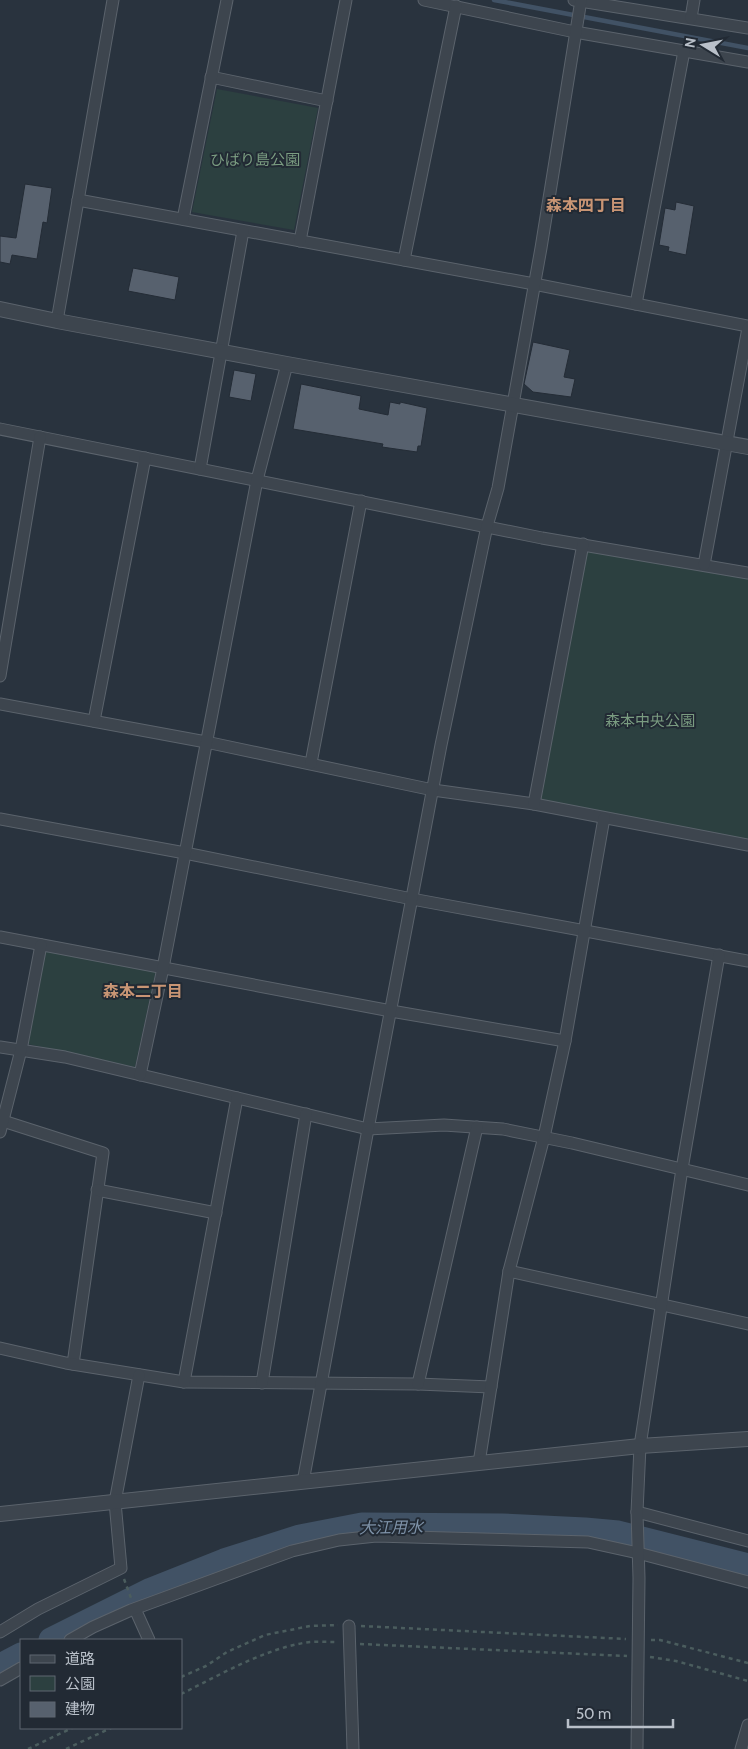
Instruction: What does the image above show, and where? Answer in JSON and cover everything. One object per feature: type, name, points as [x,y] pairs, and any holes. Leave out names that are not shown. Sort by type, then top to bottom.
[{"type":"street","points":[[57,321],[113,0]]},
{"type":"street","points":[[183,219],[227,0]]},
{"type":"street","points":[[300,241],[346,0]]},
{"type":"street","points":[[424,0],[748,62]]},
{"type":"street","points":[[691,18],[694,0]]},
{"type":"street","points":[[303,1482],[320,1383],[433,790],[487,526],[498,488],[534,284],[579,1],[748,28]]},
{"type":"street","points":[[404,260],[456,6]]},
{"type":"street","points":[[636,304],[684,51]]},
{"type":"street","points":[[212,77],[327,101]]},
{"type":"street","points":[[78,200],[534,284],[748,327],[704,565]]},
{"type":"street","points":[[200,469],[243,231]]},
{"type":"street","points":[[0,309],[286,364],[748,447]]},
{"type":"street","points":[[140,1075],[163,968],[257,480],[286,364]]},
{"type":"street","points":[[0,429],[487,526],[748,573]]},
{"type":"street","points":[[0,676],[40,437]]},
{"type":"street","points":[[94,721],[145,458]]},
{"type":"street","points":[[311,763],[361,501]]},
{"type":"street","points":[[534,804],[583,544]]},
{"type":"street","points":[[0,704],[206,742],[433,790],[534,804],[748,845]]},
{"type":"street","points":[[479,1463],[508,1271],[544,1137],[565,1041],[604,818]]},
{"type":"street","points":[[0,819],[185,852],[412,899],[748,961]]},
{"type":"street","points":[[0,937],[391,1012],[565,1041]]},
{"type":"street","points":[[40,945],[21,1050],[2,1127],[103,1153],[73,1364]]},
{"type":"street","points":[[637,1749],[640,1446],[682,1170],[719,955]]},
{"type":"street","points":[[0,1047],[65,1057],[368,1129],[444,1125],[503,1129],[748,1185]]},
{"type":"street","points":[[184,1382],[237,1098]]},
{"type":"street","points":[[262,1383],[306,1114]]},
{"type":"street","points":[[418,1384],[477,1127]]},
{"type":"street","points":[[97,1190],[216,1213]]},
{"type":"street","points":[[508,1271],[748,1324]]},
{"type":"street","points":[[0,1348],[73,1364],[184,1382],[418,1384],[491,1387]]},
{"type":"street","points":[[0,1632],[38,1610],[121,1568],[115,1502],[139,1375]]},
{"type":"street","points":[[0,1514],[640,1446],[748,1439]]},
{"type":"street","points":[[638,1516],[748,1541]]},
{"type":"street","points":[[72,1639],[134,1606],[292,1552],[339,1540],[376,1536],[588,1542],[638,1551],[748,1582]]},
{"type":"street","points":[[134,1606],[149,1639]]},
{"type":"street","points":[[349,1626],[353,1749]]},
{"type":"street","points":[[0,1680],[20,1669]]},
{"type":"street","points":[[741,1749],[748,1725]]},
{"type":"path","points":[[122,1574],[134,1606]]},
{"type":"path","points":[[182,1677],[206,1666],[227,1652],[265,1635],[310,1626],[349,1626],[660,1640],[748,1663]]},
{"type":"path","points":[[182,1694],[246,1662],[288,1647],[304,1643],[321,1642],[656,1657],[748,1681]]},
{"type":"path","points":[[28,1749],[70,1729]]},
{"type":"path","points":[[66,1749],[109,1729]]},
{"type":"green space","name":"ひばり島公園","points":[[217,89],[318,108],[294,230],[192,212]]},
{"type":"green space","name":"森本中央公園","points":[[583,544],[748,573],[748,843],[535,798]]},
{"type":"green space","points":[[45,951],[156,970],[135,1067],[28,1044]]},
{"type":"building","points":[[25,184],[52,188],[47,223],[43,222],[37,259],[12,255],[10,264],[0,262],[0,236],[16,238]]},
{"type":"building","points":[[676,202],[694,206],[686,255],[668,251],[669,247],[659,245],[665,208],[675,210]]},
{"type":"building","points":[[133,268],[179,277],[175,300],[128,291]]},
{"type":"building","points":[[533,342],[570,350],[564,377],[575,379],[571,397],[533,392],[524,384]]},
{"type":"building","points":[[234,370],[256,374],[251,401],[229,397]]},
{"type":"building","points":[[301,384],[361,396],[359,409],[388,415],[390,402],[400,404],[400,402],[427,408],[421,446],[418,446],[417,452],[382,447],[383,444],[293,429]]},
{"type":"waterway","points":[[494,0],[748,48]]},
{"type":"waterway","name":"大江用水","points":[[53,1639],[151,1590],[224,1561],[300,1537],[362,1525],[502,1526],[618,1533],[748,1566]]},
{"type":"waterway","name":"大江用水","points":[[0,1666],[20,1656]]},
{"type":"district","name":"森本四丁目","points":[[586,205]]},
{"type":"district","name":"森本二丁目","points":[[143,991]]}]
